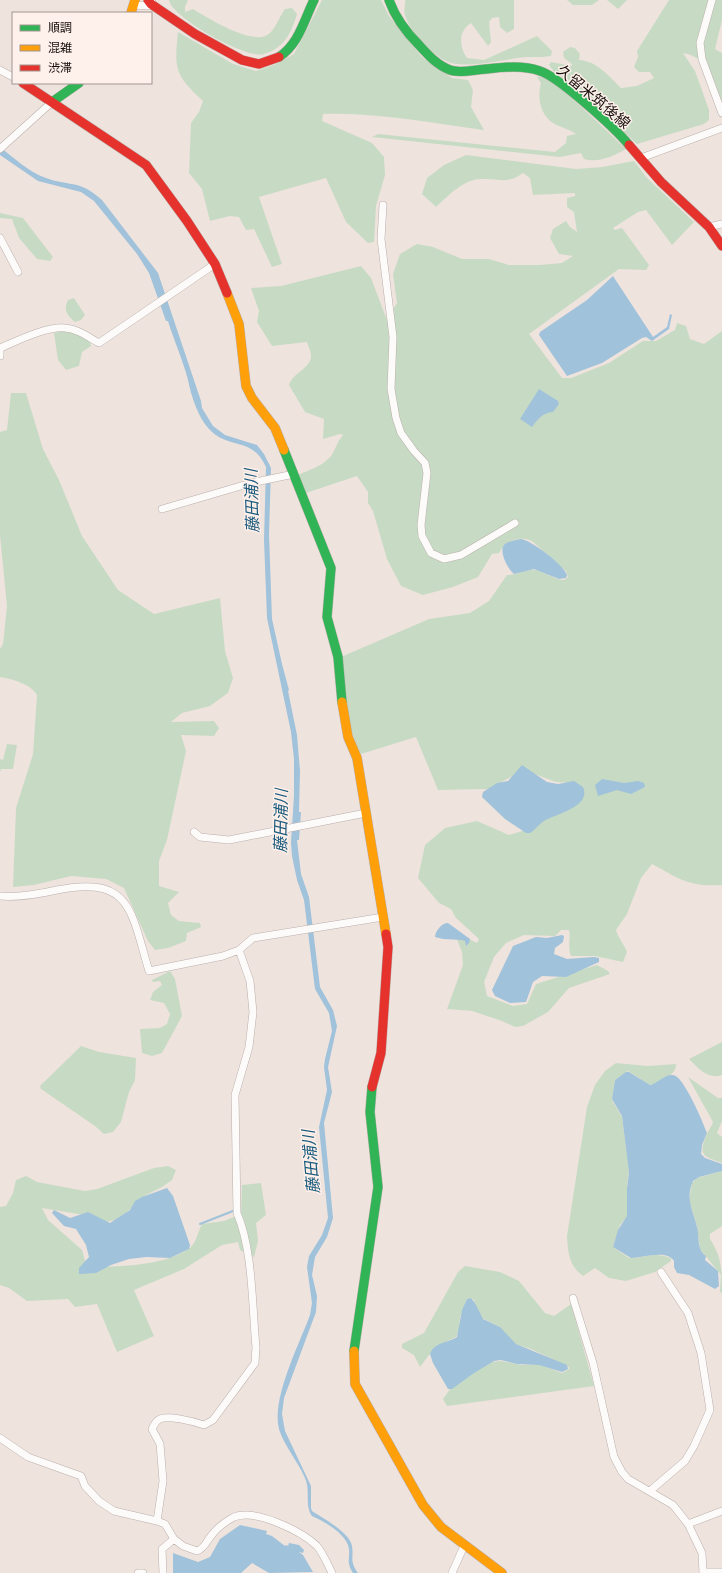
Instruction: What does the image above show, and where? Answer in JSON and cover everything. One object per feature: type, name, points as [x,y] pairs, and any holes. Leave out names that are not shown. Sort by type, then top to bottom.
[{"type":"street","points":[[133,6],[148,6],[151,1],[194,34],[236,57],[254,64],[268,62],[279,57],[288,50],[296,40],[314,0]]},
{"type":"street","name":"久留米筑後線","points":[[389,0],[393,12],[412,38],[433,60],[450,70],[461,72],[521,66],[542,71],[575,95],[620,134],[660,182],[709,227],[722,246]]},
{"type":"street","points":[[712,0],[700,43],[702,59],[722,113]]},
{"type":"street","points":[[0,70],[12,76]]},
{"type":"street","points":[[25,84],[146,165],[187,221],[215,264],[239,324],[243,348],[243,370],[246,386],[252,398],[275,428],[331,568],[327,616],[339,662],[344,720],[348,737],[357,758],[388,948],[381,1053],[372,1085],[370,1112],[378,1187],[353,1357],[354,1384],[423,1505],[441,1527],[464,1546],[502,1573]]},
{"type":"street","points":[[0,149],[52,102],[79,84]]},
{"type":"street","points":[[640,158],[722,128]]},
{"type":"street","points":[[384,205],[381,239],[393,338],[391,389],[396,418],[401,433],[425,463],[427,473],[421,525],[422,536],[431,553],[444,559],[461,555],[515,523]]},
{"type":"street","points":[[709,227],[722,224]]},
{"type":"street","points":[[0,238],[18,272]]},
{"type":"street","points":[[0,356],[0,348],[34,334],[64,328],[77,331],[99,343],[215,264]]},
{"type":"street","points":[[162,509],[251,482],[294,474]]},
{"type":"street","points":[[194,832],[200,837],[229,840],[366,813]]},
{"type":"street","points":[[0,896],[29,895],[85,885],[102,887],[112,891],[123,900],[133,918],[149,971],[223,956],[240,950],[253,938],[383,917]]},
{"type":"street","points":[[157,1521],[163,1480],[160,1444],[152,1429],[156,1422],[162,1418],[180,1419],[204,1425],[213,1420],[255,1363],[256,1347],[248,1255],[244,1228],[237,1213],[235,1095],[249,1047],[253,1012],[250,981],[240,950]]},
{"type":"street","points":[[651,1490],[685,1461],[694,1446],[710,1410],[701,1353],[688,1313],[661,1272]]},
{"type":"street","points":[[573,1298],[592,1363],[614,1457],[622,1472],[628,1479],[651,1490],[673,1505],[688,1524],[702,1553],[703,1572],[722,1572]]},
{"type":"street","points":[[0,1438],[28,1457],[81,1476],[85,1486],[99,1501],[114,1511],[165,1524],[174,1539],[183,1546],[197,1551],[204,1548],[211,1534],[223,1524],[234,1517],[246,1515],[270,1520],[295,1530],[317,1546],[332,1573]]},
{"type":"street","points":[[688,1524],[722,1511]]},
{"type":"street","points":[[162,1573],[162,1549],[174,1539]]},
{"type":"street","points":[[452,1573],[464,1546]]},
{"type":"street","points":[[138,1573],[143,1573]]},
{"type":"green space","points":[[169,0],[188,0],[185,7],[185,12],[193,9],[220,25],[254,37],[263,37],[270,33],[285,9],[292,8],[297,14],[289,34],[282,44],[264,54],[255,54],[227,44],[195,26],[173,7]]},
{"type":"green space","points":[[322,0],[381,0],[389,16],[422,57],[452,78],[468,80],[473,90],[471,107],[484,130],[383,116],[323,114],[322,121],[372,143],[384,157],[385,175],[376,206],[374,242],[368,243],[346,222],[326,178],[259,197],[282,264],[272,267],[254,229],[246,230],[239,217],[230,216],[210,221],[202,189],[189,173],[191,123],[199,112],[203,101],[187,84],[178,71],[176,55],[178,32],[233,64],[256,71],[274,65],[294,54]]},
{"type":"green space","points":[[405,0],[514,0],[514,29],[507,33],[500,27],[499,17],[492,18],[489,22],[491,42],[488,46],[471,23],[464,30],[461,39],[464,54],[467,58],[484,60],[537,36],[552,51],[551,56],[521,57],[487,63],[471,64],[456,64],[449,62],[425,46],[412,30],[404,13]]},
{"type":"green space","points":[[567,0],[599,0],[592,5],[573,5]]},
{"type":"green space","points":[[607,0],[627,0],[618,9]]},
{"type":"green space","points":[[669,0],[722,0],[722,20],[715,49],[722,53],[722,101],[712,78],[703,64],[691,55],[683,53],[695,71],[709,110],[709,120],[704,124],[637,144],[570,81],[555,73],[549,65],[551,62],[572,66],[572,64],[564,58],[563,52],[570,47],[575,48],[580,54],[579,60],[597,66],[621,88],[637,86],[654,78],[650,72],[639,72],[634,67],[638,57],[637,51]]},
{"type":"green space","points":[[543,76],[554,81],[626,149],[606,158],[590,160],[584,159],[581,153],[560,157],[372,137],[378,134],[555,152],[566,143],[567,136],[576,134],[553,123],[542,110],[539,94],[541,83],[537,77]]},
{"type":"green space","points":[[466,155],[576,169],[602,167],[634,161],[647,178],[694,222],[672,245],[646,210],[638,212],[613,228],[615,230],[622,228],[649,265],[646,270],[619,269],[529,334],[562,378],[571,378],[609,363],[643,341],[656,341],[675,330],[677,323],[686,326],[690,339],[704,344],[722,331],[722,885],[701,885],[685,881],[652,864],[641,878],[627,914],[616,930],[627,952],[623,962],[595,956],[571,956],[569,949],[569,930],[561,930],[555,936],[524,935],[506,943],[494,957],[484,982],[487,996],[513,1006],[527,1004],[536,984],[597,965],[608,971],[610,974],[569,988],[548,1012],[523,1026],[515,1027],[472,1011],[447,1009],[463,965],[462,952],[456,937],[465,937],[477,943],[479,939],[456,918],[451,909],[439,903],[418,878],[425,845],[445,828],[477,821],[509,835],[529,829],[575,783],[556,782],[524,770],[488,789],[438,790],[416,737],[361,754],[349,719],[341,657],[429,619],[470,613],[489,601],[507,575],[533,570],[540,571],[560,580],[564,580],[568,577],[566,571],[532,541],[527,539],[518,539],[509,542],[499,553],[492,554],[478,577],[453,587],[423,595],[401,586],[387,559],[373,511],[368,503],[368,492],[357,476],[306,493],[298,475],[327,460],[331,456],[343,435],[340,434],[323,439],[324,419],[305,412],[289,385],[294,377],[310,360],[311,353],[307,342],[272,346],[257,322],[259,311],[251,288],[281,286],[361,266],[371,278],[387,320],[397,303],[393,274],[400,254],[417,244],[433,247],[462,259],[489,259],[509,265],[562,263],[573,256],[559,254],[550,238],[553,229],[566,221],[570,227],[577,232],[574,212],[567,207],[567,198],[575,196],[575,193],[533,195],[530,178],[523,173],[517,177],[507,180],[481,179],[468,182],[462,185],[436,207],[422,194],[427,178],[444,165]]},
{"type":"green space","points":[[0,213],[23,218],[53,257],[50,261],[37,259],[19,238],[12,219],[0,218]]},
{"type":"green space","points":[[74,298],[85,315],[81,320],[75,322],[68,315],[66,310],[68,300]]},
{"type":"green space","points":[[62,331],[73,332],[90,341],[91,346],[82,352],[79,366],[66,370],[58,360],[54,333]]},
{"type":"green space","points":[[11,393],[26,393],[43,449],[59,480],[82,536],[118,590],[154,614],[220,598],[225,651],[233,678],[228,693],[210,706],[182,713],[171,722],[214,721],[219,728],[214,736],[181,735],[186,751],[167,840],[159,861],[159,886],[179,892],[168,903],[171,915],[179,921],[200,923],[201,927],[187,933],[186,941],[168,948],[155,950],[148,941],[124,888],[106,879],[71,876],[34,885],[13,887],[16,808],[33,754],[37,695],[26,685],[0,677],[0,649],[3,644],[7,606],[0,535],[0,432],[7,430]]},
{"type":"green space","points":[[7,744],[17,745],[13,769],[1,769],[0,772],[0,759],[3,760]]},
{"type":"green space","points":[[170,971],[175,979],[182,1016],[162,1053],[152,1056],[142,1053],[140,1029],[160,1028],[167,1024],[170,1014],[164,1003],[150,1000],[153,992],[162,985],[160,981],[153,982],[152,980]]},
{"type":"green space","points":[[722,1042],[722,1075],[708,1075],[689,1059]]},
{"type":"green space","points":[[81,1046],[99,1052],[136,1058],[135,1080],[129,1092],[121,1122],[113,1132],[104,1134],[95,1126],[41,1089],[40,1086]]},
{"type":"green space","points":[[616,1063],[648,1066],[676,1064],[670,1076],[655,1084],[645,1085],[641,1079],[628,1071],[615,1080],[612,1100],[622,1117],[629,1172],[627,1185],[628,1216],[620,1225],[613,1247],[629,1258],[659,1255],[671,1258],[671,1261],[655,1272],[626,1281],[609,1278],[595,1268],[583,1276],[578,1272],[570,1259],[567,1236],[587,1107],[595,1085],[605,1071]]},
{"type":"green space","points":[[688,1077],[718,1098],[722,1098],[722,1121],[717,1133],[722,1137],[722,1163],[704,1154],[704,1141],[713,1122]]},
{"type":"green space","points":[[168,1166],[176,1170],[172,1180],[146,1195],[119,1219],[103,1223],[90,1216],[42,1208],[48,1220],[82,1250],[87,1267],[111,1267],[138,1264],[165,1259],[187,1250],[195,1242],[202,1224],[224,1221],[241,1214],[242,1185],[261,1183],[266,1215],[256,1223],[258,1241],[254,1257],[240,1250],[238,1242],[222,1245],[184,1269],[134,1290],[154,1336],[117,1352],[97,1304],[75,1307],[68,1299],[27,1301],[9,1288],[0,1285],[0,1207],[6,1206],[13,1193],[16,1180],[26,1176],[37,1182],[85,1191],[97,1189],[154,1168]]},
{"type":"green space","points":[[722,1171],[722,1226],[710,1234],[710,1239],[719,1258],[722,1278],[722,1293],[720,1292],[721,1275],[700,1249],[697,1226],[689,1201],[692,1183],[697,1178]]},
{"type":"green space","points":[[465,1266],[500,1272],[519,1281],[545,1313],[554,1316],[571,1304],[594,1386],[447,1406],[443,1399],[450,1389],[477,1370],[492,1362],[501,1361],[522,1365],[538,1364],[562,1373],[569,1369],[569,1367],[531,1349],[515,1344],[498,1326],[480,1317],[474,1300],[471,1298],[467,1299],[460,1317],[459,1331],[456,1337],[435,1347],[420,1367],[414,1355],[402,1348],[402,1344],[424,1333],[458,1272]]},
{"type":"water","points":[[0,147],[34,172],[55,181],[81,186],[94,193],[102,200],[158,273],[201,401],[202,408],[213,426],[225,435],[257,445],[264,454],[271,468],[269,534],[272,619],[289,690],[297,735],[300,771],[299,812],[301,812],[299,840],[297,840],[301,874],[309,897],[320,987],[333,1010],[337,1026],[328,1067],[332,1092],[324,1123],[333,1218],[327,1237],[315,1257],[312,1275],[317,1296],[316,1312],[284,1398],[282,1414],[285,1431],[311,1486],[312,1511],[335,1526],[350,1541],[352,1546],[353,1562],[358,1573],[353,1573],[350,1566],[349,1549],[344,1538],[335,1529],[312,1516],[308,1507],[307,1483],[280,1432],[278,1420],[278,1406],[282,1390],[310,1315],[312,1303],[307,1267],[309,1256],[322,1235],[328,1218],[319,1127],[327,1090],[324,1067],[325,1059],[332,1031],[329,1013],[315,989],[304,900],[297,880],[292,856],[291,842],[294,796],[294,759],[291,732],[267,618],[264,540],[266,467],[254,451],[216,435],[205,424],[196,406],[168,321],[166,321],[149,273],[137,254],[94,201],[81,192],[38,181],[0,155]]},
{"type":"water","points":[[613,276],[653,337],[667,327],[670,314],[672,315],[669,329],[652,341],[646,337],[642,338],[602,363],[567,376],[539,335],[540,332],[587,300]]},
{"type":"water","points":[[539,389],[558,401],[559,404],[553,412],[543,415],[538,419],[532,427],[520,419]]},
{"type":"water","points":[[521,539],[526,540],[554,559],[565,571],[567,575],[566,578],[559,579],[534,569],[514,574],[505,562],[502,550],[508,542]]},
{"type":"water","points":[[522,765],[547,782],[558,784],[574,781],[583,787],[584,794],[582,800],[578,805],[544,821],[530,833],[526,833],[505,819],[482,797],[483,792],[497,783],[508,781]]},
{"type":"water","points":[[602,779],[624,783],[638,781],[644,783],[645,787],[631,794],[617,790],[598,796],[595,785]]},
{"type":"water","points":[[448,923],[470,939],[466,946],[465,941],[462,940],[435,937],[439,928],[443,924]]},
{"type":"water","points":[[562,935],[564,936],[563,942],[555,948],[554,954],[567,959],[594,957],[599,958],[599,962],[566,977],[542,976],[533,982],[526,1002],[510,1003],[495,996],[492,990],[513,946],[536,937],[547,938]]},
{"type":"water","points":[[626,1072],[629,1072],[650,1085],[670,1075],[677,1077],[688,1091],[707,1133],[702,1145],[701,1154],[705,1158],[722,1164],[722,1171],[699,1177],[693,1181],[690,1194],[690,1205],[698,1231],[701,1250],[706,1256],[705,1260],[718,1271],[719,1286],[715,1289],[689,1275],[677,1273],[674,1267],[674,1261],[671,1257],[666,1255],[654,1255],[631,1258],[613,1247],[618,1230],[627,1216],[627,1188],[629,1173],[622,1116],[612,1099],[615,1080]]},
{"type":"water","points":[[167,1188],[173,1196],[190,1245],[189,1249],[170,1258],[146,1257],[129,1259],[111,1265],[96,1273],[79,1274],[79,1268],[89,1257],[86,1245],[76,1229],[64,1226],[52,1213],[54,1210],[70,1218],[88,1212],[110,1223],[130,1210],[135,1201]]},
{"type":"water","points":[[471,1298],[483,1319],[500,1327],[516,1344],[567,1365],[568,1369],[562,1372],[539,1365],[517,1364],[501,1360],[494,1361],[452,1389],[448,1389],[433,1363],[430,1354],[438,1345],[457,1337],[462,1310],[467,1299]]},
{"type":"water","points":[[240,1525],[267,1531],[266,1534],[272,1536],[285,1546],[288,1546],[289,1543],[299,1545],[304,1550],[303,1553],[299,1552],[303,1555],[313,1572],[269,1573],[252,1563],[241,1573],[173,1573],[173,1553],[198,1562],[210,1557],[220,1539]]},
{"type":"waterway","points":[[200,1224],[233,1211]]},
{"type":"traffic: fast","points":[[279,57],[286,52],[296,39],[314,0]]},
{"type":"traffic: fast","points":[[389,0],[394,12],[405,30],[437,63],[450,70],[456,71],[517,67],[540,71],[549,75],[573,93],[612,127],[629,145]]},
{"type":"traffic: fast","points":[[52,102],[78,84]]},
{"type":"traffic: fast","points":[[284,450],[331,568],[327,617],[338,657],[342,702]]},
{"type":"traffic: fast","points":[[354,1351],[378,1187],[370,1112],[372,1087]]},
{"type":"traffic: slow","points":[[131,12],[135,0]]},
{"type":"traffic: slow","points":[[227,293],[239,324],[246,386],[252,398],[275,428],[284,450]]},
{"type":"traffic: slow","points":[[342,702],[348,737],[357,758],[386,934]]},
{"type":"traffic: slow","points":[[354,1351],[355,1384],[423,1505],[441,1527],[502,1573]]},
{"type":"traffic: jam","points":[[148,0],[151,4],[195,34],[242,60],[259,64],[279,57]]},
{"type":"traffic: jam","points":[[24,84],[146,165],[187,221],[215,264],[227,293]]},
{"type":"traffic: jam","points":[[629,145],[661,182],[709,227],[722,246]]},
{"type":"traffic: jam","points":[[372,1087],[381,1053],[388,947],[386,934]]},
{"type":"water label","name":"藤田浦川","points":[[251,501]]},
{"type":"water label","name":"藤田浦川","points":[[280,821]]},
{"type":"water label","name":"藤田浦川","points":[[310,1162]]}]
